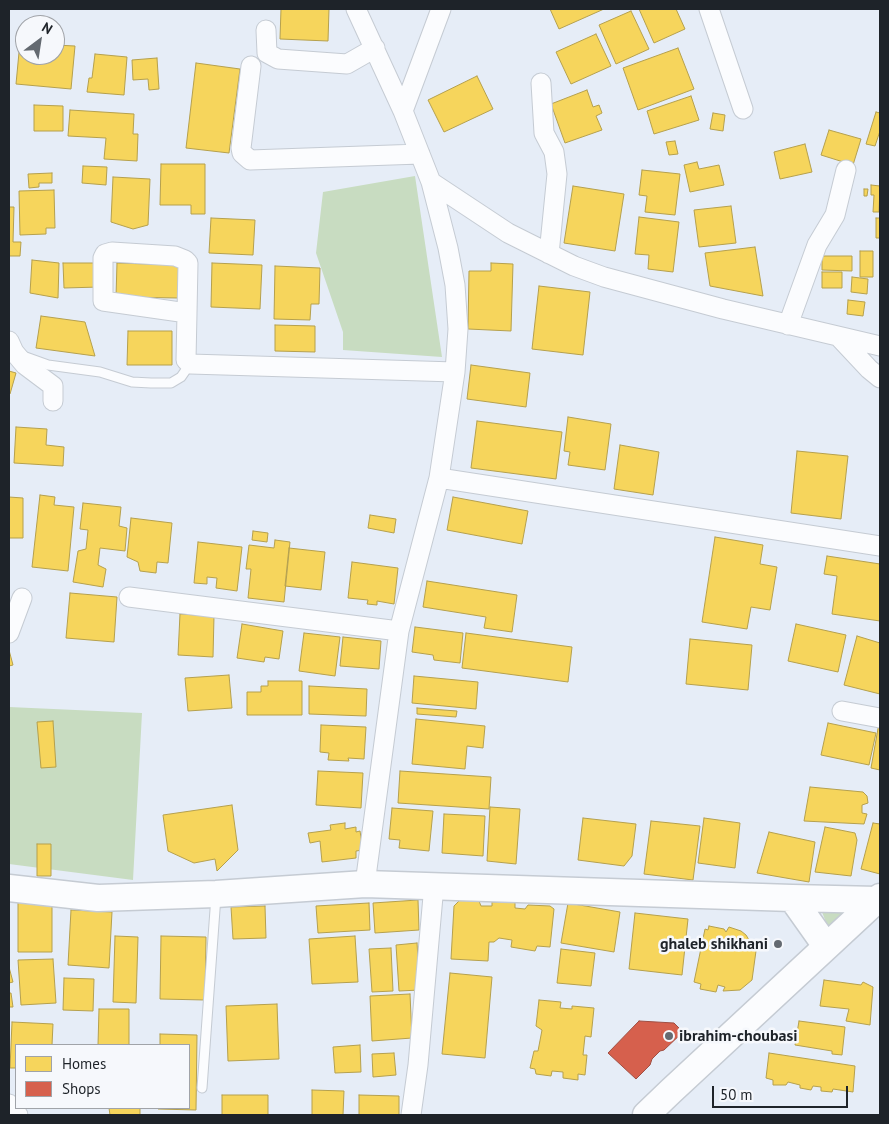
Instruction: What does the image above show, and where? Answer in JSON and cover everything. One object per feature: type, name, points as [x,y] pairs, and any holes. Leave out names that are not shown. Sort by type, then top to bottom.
[{"type":"street","points":[[356,9],[403,111],[431,182],[456,285],[458,329],[456,372],[439,478],[399,631],[364,884]]},
{"type":"street","points":[[403,111],[441,9]]},
{"type":"street","points":[[708,9],[743,109]]},
{"type":"street","points":[[266,30],[268,53],[278,59],[347,64],[375,48]]},
{"type":"street","points":[[251,66],[241,148],[242,153],[250,160],[420,154]]},
{"type":"street","points":[[541,83],[544,133],[554,152],[557,174],[549,254]]},
{"type":"street","points":[[788,326],[817,245],[835,215],[846,170]]},
{"type":"street","points":[[431,182],[508,233],[574,266],[604,276],[788,326],[880,346]]},
{"type":"street","points":[[187,313],[103,301],[103,258],[105,254],[112,252],[175,256],[188,263],[187,313],[186,360],[190,364],[456,372]]},
{"type":"street","points":[[839,337],[880,378]]},
{"type":"street","points":[[11,347],[25,365],[53,386],[53,401]]},
{"type":"street","points":[[439,478],[880,546]]},
{"type":"street","points":[[129,597],[399,631]]},
{"type":"street","points":[[9,633],[22,598]]},
{"type":"street","points":[[842,711],[880,718]]},
{"type":"street","points":[[9,888],[98,898],[216,894],[364,884],[792,898],[878,898]]},
{"type":"street","points":[[411,1115],[418,1065],[434,885]]},
{"type":"street","points":[[792,898],[826,946]]},
{"type":"street","points":[[646,1115],[878,898]]},
{"type":"street","points":[[9,1104],[18,1115]]},
{"type":"lane","points":[[11,347],[48,365],[100,372],[132,382],[171,383],[181,377],[190,364]]},
{"type":"lane","points":[[202,1088],[216,894]]},
{"type":"green space","points":[[415,176],[442,357],[343,350],[343,332],[316,253],[323,192]]},
{"type":"green space","points":[[9,707],[142,713],[133,880],[9,864]]},
{"type":"green space","points":[[822,912],[847,913],[829,930]]},
{"type":"building: Homes","points":[[281,9],[329,9],[328,41],[280,39]]},
{"type":"building: Homes","points":[[550,9],[604,9],[559,29]]},
{"type":"building: Homes","points":[[639,9],[676,9],[685,29],[654,43]]},
{"type":"building: Homes","points":[[631,11],[649,49],[616,64],[599,25]]},
{"type":"building: Homes","points":[[596,34],[611,66],[571,84],[556,52]]},
{"type":"building: Homes","points":[[65,46],[75,46],[71,89],[16,84],[18,65],[65,65]]},
{"type":"building: Homes","points":[[678,48],[694,89],[638,110],[623,68]]},
{"type":"building: Homes","points":[[95,54],[127,57],[124,95],[87,92],[89,78],[92,78]]},
{"type":"building: Homes","points":[[157,58],[159,89],[149,90],[148,79],[133,80],[132,60]]},
{"type":"building: Homes","points":[[196,63],[240,69],[229,153],[186,148]]},
{"type":"building: Homes","points":[[477,76],[493,109],[444,132],[428,100]]},
{"type":"building: Homes","points":[[587,90],[593,107],[599,105],[602,113],[596,116],[602,130],[565,143],[551,104]]},
{"type":"building: Homes","points":[[691,96],[699,120],[654,134],[647,111]]},
{"type":"building: Homes","points":[[34,105],[63,106],[63,131],[34,131]]},
{"type":"building: Homes","points":[[70,110],[134,114],[133,134],[138,134],[137,161],[104,159],[106,138],[68,136]]},
{"type":"building: Homes","points":[[876,112],[880,113],[880,131],[875,146],[866,144]]},
{"type":"building: Homes","points":[[713,113],[725,115],[723,131],[710,129]]},
{"type":"building: Homes","points":[[829,130],[861,139],[853,165],[821,155]]},
{"type":"building: Homes","points":[[675,141],[678,154],[669,155],[666,142]]},
{"type":"building: Homes","points":[[805,144],[812,172],[780,179],[774,152]]},
{"type":"building: Homes","points":[[697,162],[699,169],[719,165],[724,185],[690,192],[684,165]]},
{"type":"building: Homes","points":[[161,164],[205,164],[205,214],[191,214],[191,205],[160,205]]},
{"type":"building: Homes","points":[[83,166],[107,167],[106,185],[82,183]]},
{"type":"building: Homes","points":[[642,170],[680,174],[675,215],[645,212],[647,196],[639,195]]},
{"type":"building: Homes","points":[[52,173],[52,183],[39,183],[39,187],[29,188],[28,174]]},
{"type":"building: Homes","points":[[113,177],[150,179],[148,225],[133,229],[111,222]]},
{"type":"building: Homes","points":[[871,185],[880,186],[879,212],[873,212],[874,195],[871,195]]},
{"type":"building: Homes","points":[[573,186],[624,194],[615,251],[564,243]]},
{"type":"building: Homes","points":[[864,189],[868,189],[867,196],[864,196]]},
{"type":"building: Homes","points":[[54,190],[55,228],[46,228],[46,234],[20,235],[19,191]]},
{"type":"building: Homes","points":[[731,206],[736,243],[699,247],[694,210]]},
{"type":"building: Homes","points":[[9,207],[14,207],[13,242],[21,242],[20,256],[9,256]]},
{"type":"building: Homes","points":[[639,217],[679,222],[673,272],[648,269],[649,255],[635,254]]},
{"type":"building: Homes","points":[[211,218],[255,220],[253,255],[209,253]]},
{"type":"building: Homes","points":[[876,218],[880,218],[880,238],[876,238]]},
{"type":"building: Homes","points":[[755,247],[763,296],[710,286],[705,253]]},
{"type":"building: Homes","points":[[860,251],[873,251],[873,277],[860,277]]},
{"type":"building: Homes","points":[[822,256],[852,256],[852,271],[822,270]]},
{"type":"building: Homes","points":[[32,260],[59,263],[58,298],[30,293]]},
{"type":"building: Homes","points":[[63,263],[99,263],[100,287],[64,288]]},
{"type":"building: Homes","points":[[117,263],[180,265],[179,298],[116,297]]},
{"type":"building: Homes","points":[[212,263],[262,265],[260,309],[211,307]]},
{"type":"building: Homes","points":[[491,263],[513,264],[511,331],[468,329],[469,271],[491,271]]},
{"type":"building: Homes","points":[[275,266],[320,268],[319,304],[311,304],[310,320],[274,319]]},
{"type":"building: Homes","points":[[822,272],[842,272],[842,288],[822,288]]},
{"type":"building: Homes","points":[[852,277],[868,279],[867,294],[851,292]]},
{"type":"building: Homes","points":[[539,286],[590,292],[583,355],[532,349]]},
{"type":"building: Homes","points":[[848,300],[865,302],[863,316],[847,314]]},
{"type":"building: Homes","points":[[41,316],[85,322],[95,356],[36,348]]},
{"type":"building: Homes","points":[[275,325],[315,326],[315,352],[275,351]]},
{"type":"building: Homes","points":[[128,331],[172,331],[172,365],[127,365]]},
{"type":"building: Homes","points":[[471,365],[530,373],[526,407],[467,399]]},
{"type":"building: Homes","points":[[9,371],[16,373],[10,394],[9,394]]},
{"type":"building: Homes","points":[[568,417],[611,424],[605,470],[568,465],[570,452],[564,451]]},
{"type":"building: Homes","points":[[477,421],[562,432],[556,479],[471,468]]},
{"type":"building: Homes","points":[[16,427],[47,429],[46,445],[64,447],[63,466],[14,463]]},
{"type":"building: Homes","points":[[620,445],[659,452],[653,495],[614,489]]},
{"type":"building: Homes","points":[[797,451],[848,456],[841,519],[791,513]]},
{"type":"building: Homes","points":[[40,495],[55,497],[54,505],[74,507],[68,571],[32,567]]},
{"type":"building: Homes","points":[[9,497],[23,498],[23,538],[9,538]]},
{"type":"building: Homes","points":[[453,497],[528,511],[522,544],[447,530]]},
{"type":"building: Homes","points":[[83,503],[121,507],[119,526],[127,528],[125,551],[100,548],[98,565],[106,569],[103,587],[73,582],[78,551],[86,549],[88,530],[80,529]]},
{"type":"building: Homes","points":[[370,515],[396,519],[394,533],[368,528]]},
{"type":"building: Homes","points":[[131,518],[172,523],[168,563],[157,562],[156,573],[140,571],[138,562],[127,557]]},
{"type":"building: Homes","points":[[253,531],[268,533],[267,542],[252,540]]},
{"type":"building: Homes","points":[[715,537],[763,545],[760,564],[777,567],[770,610],[751,607],[747,629],[702,622]]},
{"type":"building: Homes","points":[[275,540],[290,542],[284,602],[248,598],[251,569],[246,569],[249,545],[274,548]]},
{"type":"building: Homes","points":[[198,542],[242,547],[237,591],[216,588],[217,578],[207,577],[207,584],[194,583]]},
{"type":"building: Homes","points":[[289,548],[325,552],[321,590],[285,586]]},
{"type":"building: Homes","points":[[827,556],[880,564],[880,621],[832,614],[837,576],[824,574]]},
{"type":"building: Homes","points":[[352,562],[398,568],[394,604],[377,601],[377,605],[367,604],[368,600],[348,598]]},
{"type":"building: Homes","points":[[427,581],[517,595],[512,632],[484,628],[486,617],[423,607]]},
{"type":"building: Homes","points":[[70,593],[117,597],[114,642],[66,638]]},
{"type":"building: Homes","points":[[180,614],[214,616],[213,657],[178,655]]},
{"type":"building: Homes","points":[[242,624],[283,631],[279,659],[265,657],[264,662],[237,658]]},
{"type":"building: Homes","points":[[796,624],[846,635],[838,672],[788,661]]},
{"type":"building: Homes","points":[[415,627],[463,633],[460,663],[434,660],[433,655],[412,652]]},
{"type":"building: Homes","points":[[304,633],[340,637],[335,676],[299,671]]},
{"type":"building: Homes","points":[[466,633],[572,647],[568,682],[462,668]]},
{"type":"building: Homes","points":[[857,636],[880,643],[880,694],[844,685]]},
{"type":"building: Homes","points":[[343,637],[381,641],[379,669],[340,666]]},
{"type":"building: Homes","points":[[690,639],[752,645],[748,690],[686,684]]},
{"type":"building: Homes","points":[[9,650],[13,665],[9,666]]},
{"type":"building: Homes","points":[[229,675],[232,708],[188,711],[185,678]]},
{"type":"building: Homes","points":[[414,676],[478,682],[476,709],[412,703]]},
{"type":"building: Homes","points":[[268,681],[302,681],[302,715],[247,715],[247,692],[261,692],[261,686],[268,686]]},
{"type":"building: Homes","points":[[309,686],[367,689],[366,716],[309,714]]},
{"type":"building: Homes","points":[[417,708],[457,711],[456,717],[417,714]]},
{"type":"building: Homes","points":[[416,719],[485,726],[483,748],[467,746],[465,769],[412,764]]},
{"type":"building: Homes","points":[[53,721],[56,767],[41,768],[37,722]]},
{"type":"building: Homes","points":[[828,723],[876,733],[869,765],[821,755]]},
{"type":"building: Homes","points":[[880,723],[880,770],[871,768]]},
{"type":"building: Homes","points":[[321,725],[366,727],[364,759],[348,758],[349,761],[328,760],[329,753],[320,752]]},
{"type":"building: Homes","points":[[318,771],[363,773],[361,808],[316,805]]},
{"type":"building: Homes","points":[[400,771],[491,777],[489,809],[398,803]]},
{"type":"building: Homes","points":[[810,787],[863,792],[867,796],[868,803],[862,805],[862,813],[867,814],[864,824],[804,821]]},
{"type":"building: Homes","points":[[232,805],[238,850],[217,871],[215,859],[194,863],[168,851],[163,815]]},
{"type":"building: Homes","points":[[490,807],[520,809],[516,864],[487,861]]},
{"type":"building: Homes","points":[[392,808],[433,811],[429,851],[399,848],[400,840],[389,839]]},
{"type":"building: Homes","points":[[444,814],[485,816],[483,856],[442,853]]},
{"type":"building: Homes","points":[[583,818],[636,824],[632,856],[624,866],[578,860]]},
{"type":"building: Homes","points":[[704,818],[740,823],[735,868],[698,863]]},
{"type":"building: Homes","points":[[651,821],[700,826],[693,880],[644,874]]},
{"type":"building: Homes","points":[[345,823],[345,829],[356,827],[356,832],[360,831],[363,850],[356,851],[356,858],[322,862],[320,841],[310,843],[308,833],[331,830],[330,825]]},
{"type":"building: Homes","points":[[873,823],[880,824],[880,874],[861,869]]},
{"type":"building: Homes","points":[[825,827],[855,833],[857,840],[851,876],[815,872]]},
{"type":"building: Homes","points":[[769,832],[815,842],[809,882],[757,873]]},
{"type":"building: Homes","points":[[37,844],[51,844],[51,876],[37,876]]},
{"type":"building: Homes","points":[[461,899],[479,901],[481,906],[492,906],[492,902],[515,902],[515,908],[525,909],[528,905],[550,906],[554,909],[550,947],[537,946],[535,951],[511,947],[512,940],[499,938],[494,942],[489,942],[488,961],[451,959],[454,906]]},
{"type":"building: Homes","points":[[418,900],[419,930],[375,933],[373,903]]},
{"type":"building: Homes","points":[[18,902],[52,903],[52,952],[18,952]]},
{"type":"building: Homes","points":[[369,903],[370,930],[318,933],[316,906]]},
{"type":"building: Homes","points":[[568,903],[620,912],[614,952],[561,943]]},
{"type":"building: Homes","points":[[265,906],[266,938],[233,939],[231,907]]},
{"type":"building: Homes","points":[[71,910],[112,912],[109,968],[68,965]]},
{"type":"building: Homes","points":[[635,913],[688,919],[682,975],[629,969]]},
{"type":"building: Homes","points":[[709,926],[724,929],[726,932],[729,927],[741,931],[746,935],[756,951],[752,980],[740,990],[723,991],[725,987],[718,985],[716,992],[700,989],[701,984],[694,982],[705,929],[708,930]]},
{"type":"building: Homes","points":[[115,936],[138,937],[136,1003],[113,1002]]},
{"type":"building: Homes","points":[[161,936],[206,937],[205,1000],[160,999]]},
{"type":"building: Homes","points":[[355,936],[358,982],[312,984],[309,939]]},
{"type":"building: Homes","points":[[417,943],[420,990],[399,991],[396,945]]},
{"type":"building: Homes","points":[[391,948],[393,991],[372,992],[369,949]]},
{"type":"building: Homes","points":[[561,949],[595,953],[591,986],[557,983]]},
{"type":"building: Homes","points":[[53,959],[56,1003],[21,1005],[18,960]]},
{"type":"building: Homes","points":[[9,967],[13,982],[9,983]]},
{"type":"building: Homes","points":[[450,973],[492,977],[485,1058],[442,1054]]},
{"type":"building: Homes","points":[[64,978],[94,979],[93,1011],[63,1010]]},
{"type":"building: Homes","points":[[824,980],[861,985],[863,982],[873,987],[870,1025],[846,1021],[849,1009],[820,1006]]},
{"type":"building: Homes","points":[[9,993],[11,993],[13,1007],[9,1007]]},
{"type":"building: Homes","points":[[410,994],[412,1038],[372,1041],[370,996]]},
{"type":"building: Homes","points":[[539,1000],[561,1002],[560,1008],[572,1009],[572,1006],[594,1008],[591,1037],[585,1036],[583,1055],[587,1055],[585,1075],[578,1074],[578,1080],[563,1078],[563,1072],[552,1071],[551,1076],[536,1074],[535,1069],[530,1068],[534,1051],[538,1051],[542,1030],[536,1026]]},
{"type":"building: Homes","points":[[277,1004],[279,1059],[228,1061],[226,1006]]},
{"type":"building: Homes","points":[[99,1009],[129,1009],[129,1044],[98,1044]]},
{"type":"building: Homes","points":[[799,1021],[845,1027],[842,1055],[832,1054],[832,1051],[795,1045]]},
{"type":"building: Homes","points":[[12,1022],[53,1024],[52,1044],[15,1044],[15,1068],[10,1068]]},
{"type":"building: Homes","points":[[160,1034],[197,1035],[196,1110],[158,1109],[190,1109],[190,1044],[160,1044]]},
{"type":"building: Homes","points":[[360,1045],[361,1072],[335,1073],[333,1047]]},
{"type":"building: Homes","points":[[394,1053],[396,1075],[373,1077],[372,1054]]},
{"type":"building: Homes","points":[[769,1053],[855,1066],[853,1092],[833,1089],[832,1092],[821,1091],[821,1087],[813,1086],[811,1090],[800,1088],[800,1085],[788,1082],[786,1085],[773,1085],[773,1080],[766,1078]]},
{"type":"building: Homes","points":[[312,1090],[344,1091],[343,1115],[312,1115]]},
{"type":"building: Homes","points":[[222,1095],[268,1095],[268,1115],[222,1115]]},
{"type":"building: Homes","points":[[359,1095],[399,1096],[399,1115],[359,1115]]},
{"type":"building: Homes","points":[[109,1109],[140,1109],[140,1115],[110,1115]]},
{"type":"building: Shops","points":[[639,1021],[674,1023],[683,1032],[652,1059],[650,1065],[636,1079],[608,1053]]},
{"type":"place","name":"ghaleb shikhani","points":[[778,944]]},
{"type":"place","name":"ibrahim-choubasi","points":[[669,1036]]}]
